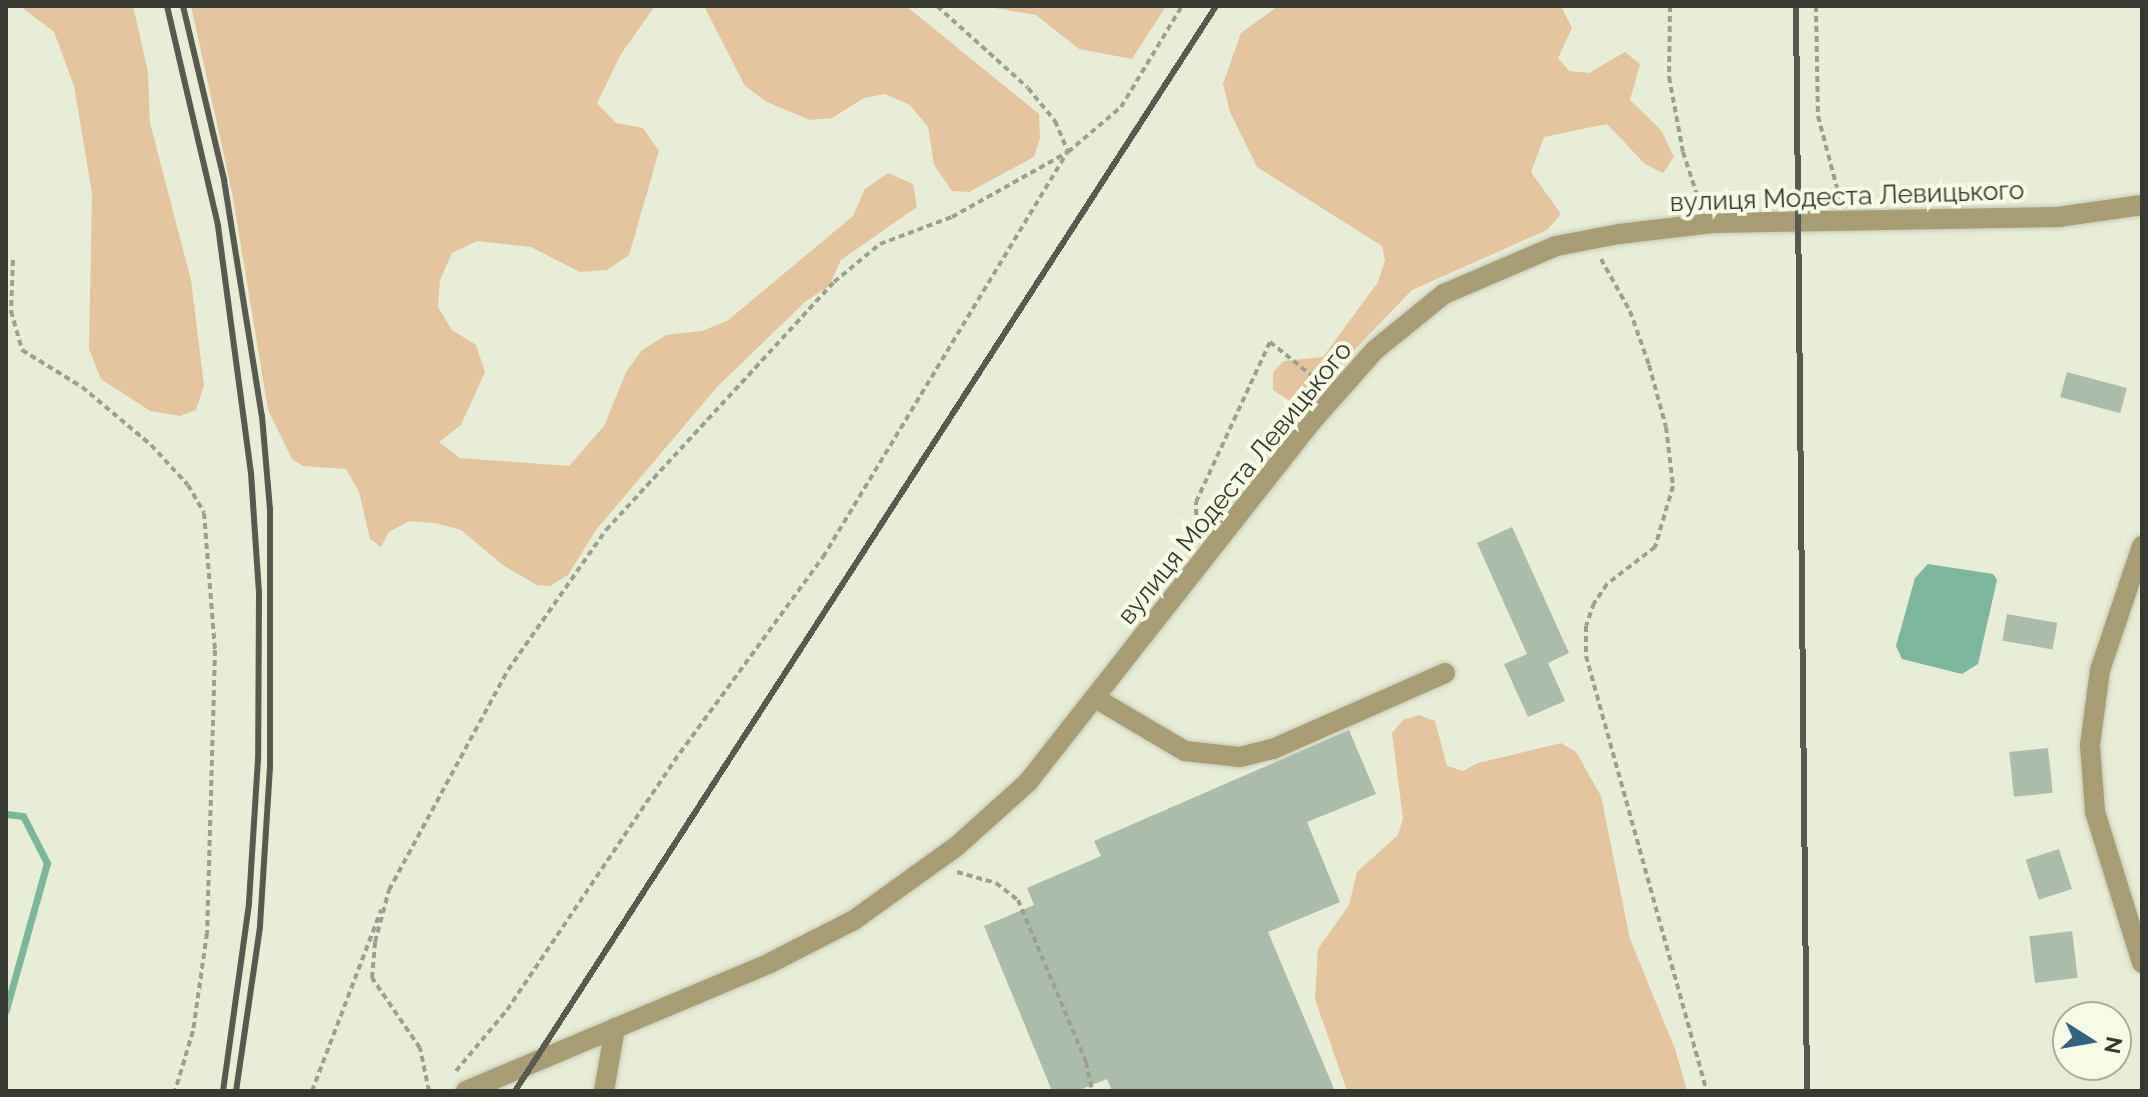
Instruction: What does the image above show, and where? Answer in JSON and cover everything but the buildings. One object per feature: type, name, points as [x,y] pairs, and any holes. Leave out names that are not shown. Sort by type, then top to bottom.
[{"type":"street","name":"вулиця Модеста Левицького","points":[[458,1085],[615,1028],[770,963],[854,920],[940,858],[1028,782],[1336,394],[1375,350],[1444,294],[1556,246],[1712,223],[2058,217],[2142,205]]},
{"type":"street","points":[[2142,546],[2100,670],[2090,745],[2095,812],[2142,963]]},
{"type":"street","points":[[1095,698],[1185,751],[1240,757],[1273,749],[1445,673]]},
{"type":"street","points":[[604,1091],[615,1028]]},
{"type":"path","points":[[937,6],[1028,88],[1055,121],[1068,152]]},
{"type":"path","points":[[312,1091],[389,890],[508,670],[606,530],[705,416],[834,282],[880,244],[952,217],[1068,152],[1121,107],[1182,6]]},
{"type":"path","points":[[1670,6],[1669,77],[1683,152],[1694,194],[1712,223]]},
{"type":"path","points":[[1816,6],[1818,116],[1843,221]]},
{"type":"path","points":[[458,1085],[680,753],[823,557],[1068,152]]},
{"type":"path","points":[[1589,240],[1616,282],[1649,365],[1666,427],[1673,486],[1655,547],[1607,584],[1594,603],[1586,626],[1586,656],[1707,1091]]},
{"type":"path","points":[[13,260],[11,311],[22,350],[82,387],[151,445],[188,485],[204,513],[215,650],[207,933],[193,1031],[175,1091]]},
{"type":"path","points":[[1197,568],[1196,502],[1270,342],[1336,394]]},
{"type":"path","points":[[940,858],[957,872],[996,883],[1018,900],[1086,1062],[1092,1091]]},
{"type":"path","points":[[389,890],[372,978],[420,1048],[429,1091]]},
{"type":"shaded area","points":[[20,6],[133,6],[148,72],[150,123],[191,280],[204,385],[196,410],[180,416],[150,411],[101,379],[89,349],[92,193],[74,86],[54,32]]},
{"type":"shaded area","points":[[191,6],[655,6],[621,54],[597,103],[616,123],[643,128],[659,151],[629,255],[607,270],[580,272],[531,247],[477,241],[452,253],[440,280],[438,307],[452,330],[476,345],[485,372],[461,425],[439,442],[460,458],[569,466],[604,426],[626,372],[642,350],[666,335],[702,331],[727,321],[853,216],[865,189],[888,173],[913,184],[917,207],[841,260],[829,286],[806,301],[717,387],[596,530],[568,575],[550,586],[537,585],[504,566],[461,530],[435,523],[409,521],[389,532],[381,547],[370,539],[359,492],[346,469],[303,466],[292,459],[268,410],[232,192]]},
{"type":"shaded area","points":[[704,6],[906,6],[1039,114],[1040,138],[1034,157],[969,192],[952,191],[934,165],[928,127],[910,105],[885,94],[864,98],[832,118],[810,120],[767,102],[745,86]]},
{"type":"shaded area","points":[[983,6],[1166,6],[1132,59],[1079,49],[1036,15]]},
{"type":"shaded area","points":[[1278,6],[1561,6],[1572,28],[1558,58],[1569,71],[1589,73],[1625,52],[1640,64],[1630,100],[1661,130],[1674,157],[1663,173],[1645,164],[1607,124],[1544,137],[1531,172],[1561,214],[1547,230],[1412,290],[1311,395],[1303,402],[1288,400],[1273,390],[1273,372],[1284,361],[1323,357],[1378,282],[1385,260],[1382,246],[1257,167],[1230,112],[1223,84],[1241,33]]},
{"type":"shaded area","points":[[1928,564],[1993,574],[1997,580],[1978,664],[1962,674],[1902,659],[1896,646],[1915,578]]},
{"type":"shaded area","points":[[1419,715],[1435,721],[1447,766],[1463,771],[1478,763],[1561,743],[1576,752],[1601,796],[1630,939],[1675,1049],[1687,1091],[1347,1091],[1315,999],[1318,949],[1349,905],[1357,872],[1398,835],[1403,818],[1392,733],[1403,720]]},
{"type":"waterway","points":[[6,814],[23,816],[47,863],[6,1010]]},
{"type":"railway","points":[[167,6],[218,226],[251,473],[259,592],[258,759],[249,904],[223,1091]]},
{"type":"railway","points":[[183,6],[224,180],[262,416],[270,509],[270,767],[260,927],[236,1091]]},
{"type":"railway","points":[[515,1091],[1216,6]]},
{"type":"railway","points":[[1796,6],[1807,1091]]}]
